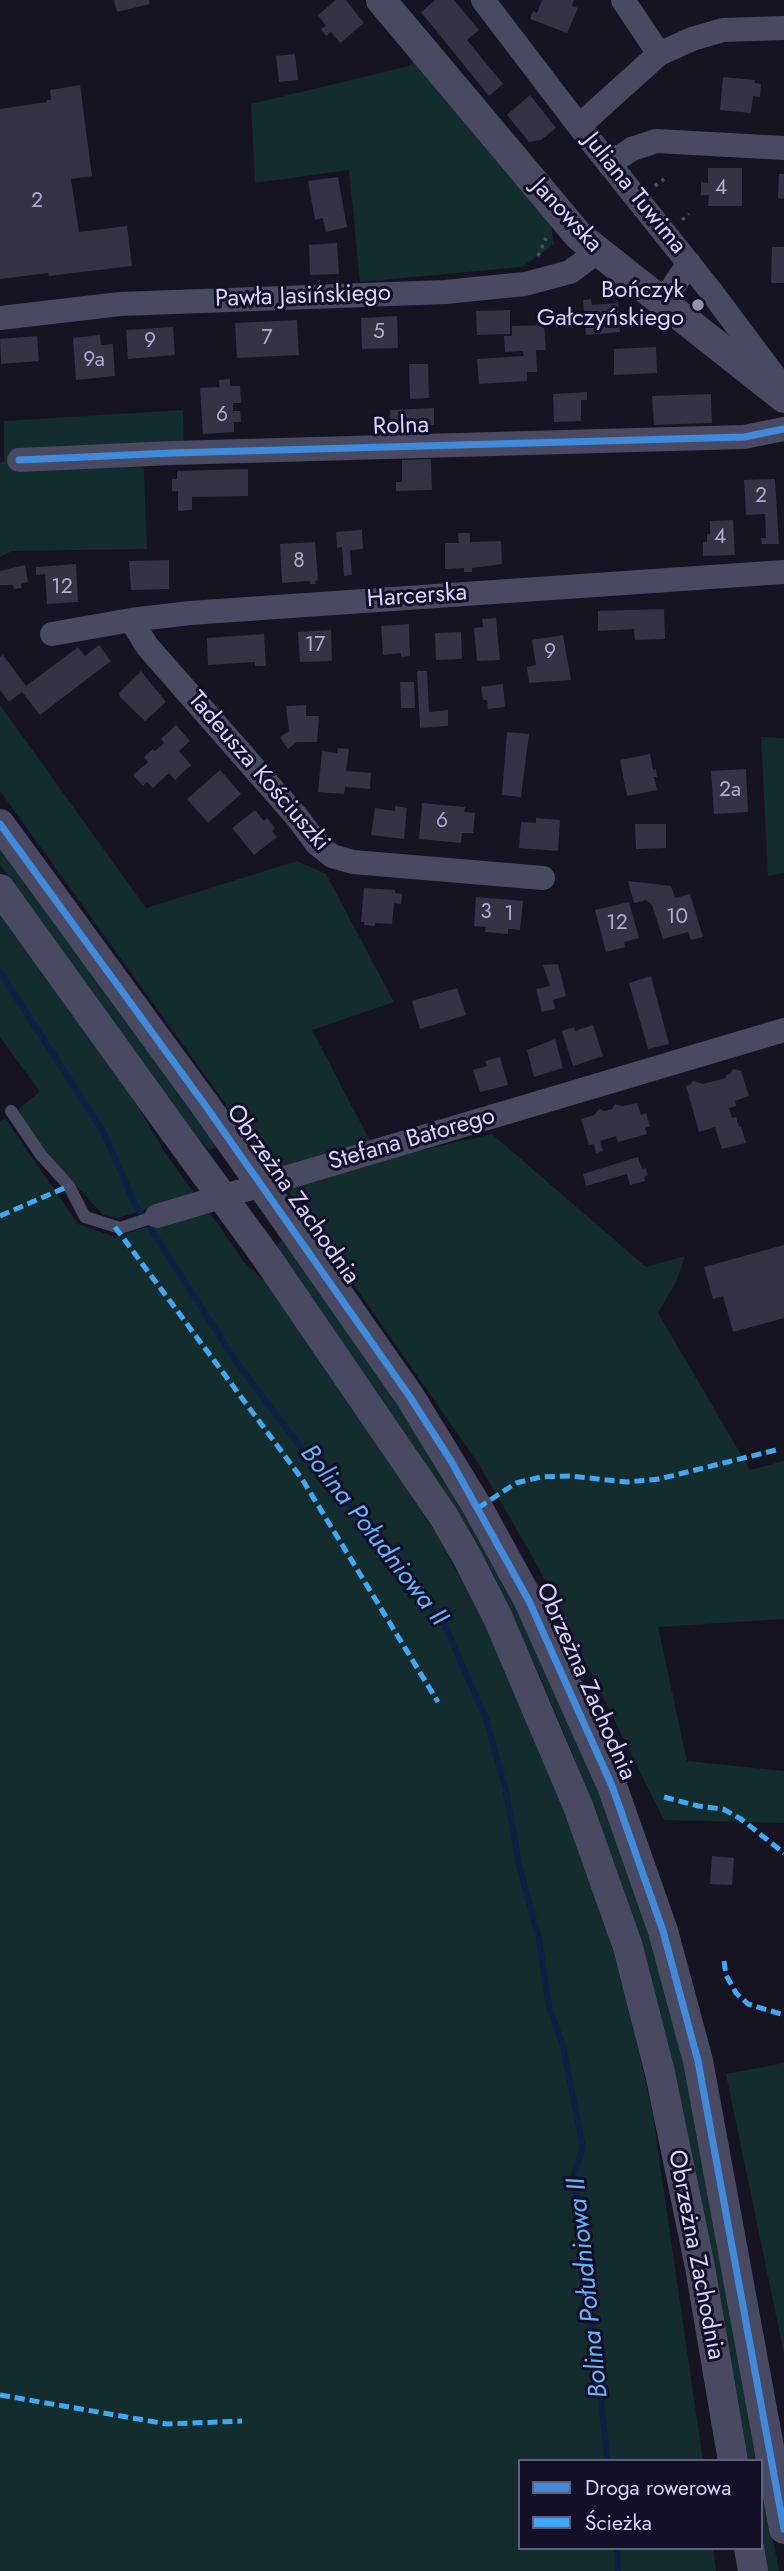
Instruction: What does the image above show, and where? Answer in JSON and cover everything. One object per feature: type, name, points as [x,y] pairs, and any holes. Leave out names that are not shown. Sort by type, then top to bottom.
[{"type":"street","name":"Janowska","points":[[380,0],[579,236],[784,398]]},
{"type":"street","name":"Juliana Tuwima","points":[[483,0],[784,389]]},
{"type":"street","points":[[623,0],[659,54]]},
{"type":"street","points":[[579,126],[659,54],[691,39],[723,30],[784,28]]},
{"type":"street","points":[[609,164],[632,149],[656,141],[784,148]]},
{"type":"street","name":"Pawła Jasińskiego","points":[[0,318],[120,304],[446,292],[525,284],[570,272],[597,252]]},
{"type":"street","points":[[659,300],[671,290],[689,263]]},
{"type":"street","name":"Rolna","points":[[19,460],[172,453],[744,437],[784,429]]},
{"type":"street","name":"Harcerska","points":[[52,634],[190,612],[784,572]]},
{"type":"street","name":"Tadeusza Kościuszki","points":[[131,620],[147,646],[297,817],[317,844],[332,856],[353,862],[543,878]]},
{"type":"street","name":"Obrzeżna Zachodnia","points":[[0,824],[205,1105],[410,1397],[478,1508],[529,1601],[612,1786],[663,1931],[698,2061],[784,2529]]},
{"type":"street","name":"Obrzeżna Zachodnia","points":[[0,889],[267,1258],[422,1485],[467,1557],[498,1618],[578,1806],[628,1947],[660,2073],[700,2267],[733,2459]]},
{"type":"street","name":"Stefana Batorego","points":[[157,1216],[784,1030]]},
{"type":"street","points":[[746,2322],[784,2430]]},
{"type":"street","points":[[734,2550],[734,2571]]},
{"type":"street","points":[[749,2550],[753,2571]]},
{"type":"lane","name":"Stefana Batorego","points":[[11,1111],[41,1155],[69,1186],[85,1217],[120,1228],[157,1216]]},
{"type":"green space","points":[[417,59],[549,214],[554,244],[522,267],[360,282],[349,170],[255,183],[251,104],[409,66]]},
{"type":"green space","points":[[183,410],[184,449],[143,448],[147,549],[12,551],[0,557],[0,463],[4,461],[4,421]]},
{"type":"green space","points":[[0,705],[146,908],[297,861],[326,874],[394,1002],[312,1030],[380,1160],[492,1134],[646,1267],[685,1256],[677,1280],[658,1313],[750,1470],[784,1461],[784,1619],[658,1627],[687,1761],[784,1771],[784,1823],[664,1820],[535,1561],[478,1463],[287,1189],[0,791]]},
{"type":"green space","points":[[761,737],[784,738],[784,873],[768,876]]},
{"type":"green space","points":[[0,844],[216,1147],[209,1150],[201,1140],[198,1142],[0,865]]},
{"type":"green space","points":[[0,912],[129,1092],[166,1154],[195,1194],[118,1218],[103,1215],[44,1151],[16,1111],[40,1092],[0,1037]]},
{"type":"green space","points":[[5,1118],[78,1224],[115,1237],[206,1207],[244,1262],[266,1282],[368,1429],[435,1532],[478,1610],[530,1723],[584,1860],[625,1988],[653,2116],[703,2459],[518,2459],[518,2550],[713,2550],[716,2571],[0,2571],[0,1122]]},
{"type":"green space","points":[[283,1239],[376,1368],[490,1550],[583,1746],[636,1888],[673,2016],[758,2459],[746,2459],[591,1802],[572,1752],[538,1672],[493,1581],[416,1449],[275,1248]]},
{"type":"green space","points":[[784,2063],[784,2354],[726,2074]]},
{"type":"green space","points":[[763,2487],[779,2571],[767,2571],[763,2550]]},
{"type":"building","points":[[114,0],[149,0],[150,4],[117,12]]},
{"type":"building","points":[[336,0],[346,0],[364,23],[340,43],[331,32],[326,36],[321,29],[326,26],[318,15]]},
{"type":"building","points":[[435,0],[454,0],[479,30],[467,40],[503,84],[489,96],[421,12]]},
{"type":"building","points":[[542,0],[574,0],[572,6],[578,8],[567,33],[530,19],[533,11],[537,13]]},
{"type":"building","points":[[295,54],[298,80],[279,82],[276,56]]},
{"type":"building","points":[[723,77],[755,80],[754,83],[761,84],[760,97],[753,96],[751,113],[720,110]]},
{"type":"building","points":[[80,85],[92,176],[71,179],[79,232],[127,226],[132,266],[0,279],[0,109],[47,102],[51,100],[50,90]]},
{"type":"building","points":[[530,95],[556,128],[541,140],[529,142],[507,115]]},
{"type":"building","points":[[708,168],[742,168],[742,206],[708,206],[709,195],[701,195],[701,182],[708,183]]},
{"type":"building","points":[[779,174],[784,174],[784,199],[778,198]]},
{"type":"building","points":[[338,177],[347,227],[326,232],[323,218],[315,220],[308,181]]},
{"type":"building","points":[[337,243],[339,274],[310,275],[309,245]]},
{"type":"building","points":[[772,247],[784,247],[784,283],[771,283]]},
{"type":"building","points":[[591,299],[592,305],[618,303],[620,332],[586,335],[583,300]]},
{"type":"building","points":[[510,310],[510,334],[477,335],[476,311]]},
{"type":"building","points":[[397,316],[398,348],[362,349],[361,318]]},
{"type":"building","points":[[297,320],[299,355],[237,358],[235,323]]},
{"type":"building","points":[[544,325],[546,350],[536,350],[537,372],[527,372],[527,381],[479,384],[477,359],[524,356],[523,351],[505,352],[504,336],[512,336],[512,326]]},
{"type":"building","points":[[173,327],[175,355],[128,359],[126,330]]},
{"type":"building","points":[[100,335],[101,345],[113,344],[115,376],[76,380],[73,338]]},
{"type":"building","points":[[37,336],[39,361],[1,364],[0,339]]},
{"type":"building","points":[[656,347],[657,373],[614,375],[614,349]]},
{"type":"building","points":[[409,364],[428,364],[429,398],[410,399]]},
{"type":"building","points":[[230,379],[230,386],[240,386],[241,403],[233,403],[233,411],[240,411],[241,422],[234,422],[234,432],[203,434],[200,388],[219,387],[219,380]]},
{"type":"building","points":[[587,392],[587,400],[581,400],[581,421],[554,422],[553,394]]},
{"type":"building","points":[[711,394],[712,423],[654,425],[652,396]]},
{"type":"building","points":[[434,408],[434,425],[391,427],[390,410]]},
{"type":"building","points":[[431,459],[432,490],[396,491],[396,482],[402,482],[402,460]]},
{"type":"building","points":[[248,469],[248,496],[192,497],[192,510],[178,511],[178,491],[172,491],[172,479],[177,479],[177,471]]},
{"type":"building","points":[[775,479],[779,544],[762,544],[761,538],[766,538],[765,514],[746,515],[744,480]]},
{"type":"building","points":[[733,520],[735,555],[703,556],[703,542],[707,542],[707,534],[710,534],[710,521]]},
{"type":"building","points":[[362,530],[363,549],[350,550],[352,575],[344,576],[342,547],[337,548],[336,532]]},
{"type":"building","points":[[458,533],[470,533],[470,542],[501,541],[502,564],[472,568],[472,572],[464,572],[464,568],[445,569],[445,543],[459,543]]},
{"type":"building","points":[[315,542],[316,584],[310,584],[310,581],[282,583],[280,544]]},
{"type":"building","points":[[169,560],[169,589],[131,590],[129,561]]},
{"type":"building","points":[[76,564],[78,602],[47,604],[45,574],[36,575],[36,567]]},
{"type":"building","points":[[25,565],[28,582],[21,584],[22,588],[0,585],[0,571]]},
{"type":"building","points":[[664,609],[665,639],[635,640],[634,629],[598,631],[598,611]]},
{"type":"building","points":[[496,618],[500,660],[477,661],[474,628],[483,627],[482,619]]},
{"type":"building","points":[[409,624],[410,656],[401,657],[401,653],[383,655],[381,626]]},
{"type":"building","points":[[331,630],[332,661],[300,662],[298,632]]},
{"type":"building","points":[[461,632],[462,659],[436,660],[435,633]]},
{"type":"building","points":[[264,634],[266,666],[255,666],[255,662],[208,665],[207,638]]},
{"type":"building","points":[[563,635],[571,680],[529,683],[527,667],[536,665],[532,640]]},
{"type":"building","points":[[99,645],[111,661],[40,715],[22,692],[9,702],[0,690],[0,657],[3,655],[26,686],[78,647],[85,656]]},
{"type":"building","points":[[141,671],[166,702],[145,721],[119,693]]},
{"type":"building","points":[[417,671],[427,671],[429,712],[448,710],[448,726],[420,728]]},
{"type":"building","points":[[400,682],[414,682],[415,708],[401,708]]},
{"type":"building","points":[[503,684],[505,707],[488,709],[481,687]]},
{"type":"building","points":[[306,705],[306,716],[319,716],[317,742],[297,742],[288,749],[280,737],[289,731],[286,706]]},
{"type":"building","points":[[176,725],[190,741],[179,751],[191,765],[175,780],[169,773],[153,788],[147,782],[143,786],[133,775],[148,762],[144,757],[164,743],[161,739]]},
{"type":"building","points":[[507,732],[529,734],[521,797],[502,795]]},
{"type":"building","points":[[338,748],[349,749],[346,771],[371,773],[370,789],[345,787],[344,794],[318,792],[322,751],[337,753]]},
{"type":"building","points":[[650,754],[653,770],[656,769],[657,777],[654,777],[657,790],[627,796],[620,760]]},
{"type":"building","points":[[746,769],[748,812],[714,814],[711,771]]},
{"type":"building","points":[[220,770],[241,794],[208,823],[187,799]]},
{"type":"building","points":[[422,803],[465,807],[464,812],[475,813],[473,833],[462,833],[461,843],[419,839]]},
{"type":"building","points":[[395,806],[407,808],[404,839],[371,835],[375,808],[395,811]]},
{"type":"building","points":[[255,810],[264,821],[267,818],[275,828],[272,831],[277,837],[254,855],[232,828]]},
{"type":"building","points":[[536,818],[560,820],[558,851],[519,848],[521,822],[536,823]]},
{"type":"building","points":[[635,824],[666,824],[666,848],[636,849]]},
{"type":"building","points":[[628,881],[671,886],[675,898],[690,894],[703,937],[691,940],[688,932],[663,939],[652,905],[646,900],[634,903]]},
{"type":"building","points":[[364,888],[395,890],[395,893],[402,894],[401,904],[394,903],[392,924],[375,923],[375,926],[361,922]]},
{"type":"building","points":[[476,897],[523,901],[520,930],[508,929],[508,934],[485,932],[486,927],[474,926]]},
{"type":"building","points":[[629,902],[639,938],[624,942],[625,947],[606,952],[595,910]]},
{"type":"building","points":[[558,964],[566,996],[553,1000],[555,1009],[542,1012],[536,989],[550,986],[543,965]]},
{"type":"building","points":[[651,976],[669,1044],[648,1049],[629,983]]},
{"type":"building","points":[[457,988],[466,1015],[420,1029],[412,1001]]},
{"type":"building","points":[[593,1025],[603,1056],[573,1066],[562,1031],[574,1027],[575,1031]]},
{"type":"building","points":[[555,1039],[563,1068],[534,1077],[527,1050]]},
{"type":"building","points":[[500,1057],[508,1085],[480,1092],[473,1070],[487,1066],[485,1061]]},
{"type":"building","points":[[733,1069],[741,1071],[749,1096],[735,1101],[736,1106],[729,1108],[732,1118],[736,1117],[739,1127],[741,1126],[746,1143],[722,1149],[715,1127],[699,1132],[686,1086],[693,1081],[703,1084],[726,1078]]},
{"type":"building","points":[[637,1103],[641,1115],[646,1113],[650,1126],[645,1128],[647,1134],[618,1142],[616,1136],[600,1141],[603,1151],[596,1153],[594,1144],[589,1145],[581,1119],[594,1115],[599,1109],[612,1109],[615,1104],[623,1106]]},
{"type":"building","points":[[638,1157],[642,1169],[646,1168],[648,1175],[644,1177],[645,1181],[630,1185],[627,1174],[586,1186],[583,1174]]},
{"type":"building","points":[[784,1245],[784,1318],[733,1332],[723,1296],[713,1299],[704,1267]]},
{"type":"building","points":[[712,1856],[734,1858],[732,1885],[710,1884]]},
{"type":"waterway","name":"Bolina Południowa II","points":[[0,972],[104,1133],[135,1204],[237,1363],[322,1475],[364,1521],[443,1621],[486,1719],[505,1787],[520,1869],[539,1939],[549,2007],[563,2046],[583,2147],[574,2174],[608,2459]]},
{"type":"waterway","name":"Bolina Południowa II","points":[[617,2550],[618,2571]]},
{"type":"marked path","points":[[0,1216],[69,1186]]},
{"type":"marked path","points":[[115,1227],[302,1479],[438,1702]]},
{"type":"marked path","points":[[478,1508],[516,1483],[541,1477],[570,1476],[627,1482],[659,1479],[776,1450]]},
{"type":"marked path","points":[[664,1797],[723,1809],[741,1819],[784,1853]]},
{"type":"marked path","points":[[724,1961],[726,1975],[736,1993],[748,2004],[784,2015]]},
{"type":"marked path","points":[[0,2395],[167,2424],[242,2421]]},
{"type":"cycle path","points":[[19,460],[172,453],[744,437],[784,429]]},
{"type":"cycle path","points":[[0,824],[205,1105],[410,1397],[451,1461],[529,1601],[612,1786],[663,1931],[698,2061],[784,2529]]},
{"type":"place","name":"Bończyk Gałczyńskiego","points":[[698,305]]}]
